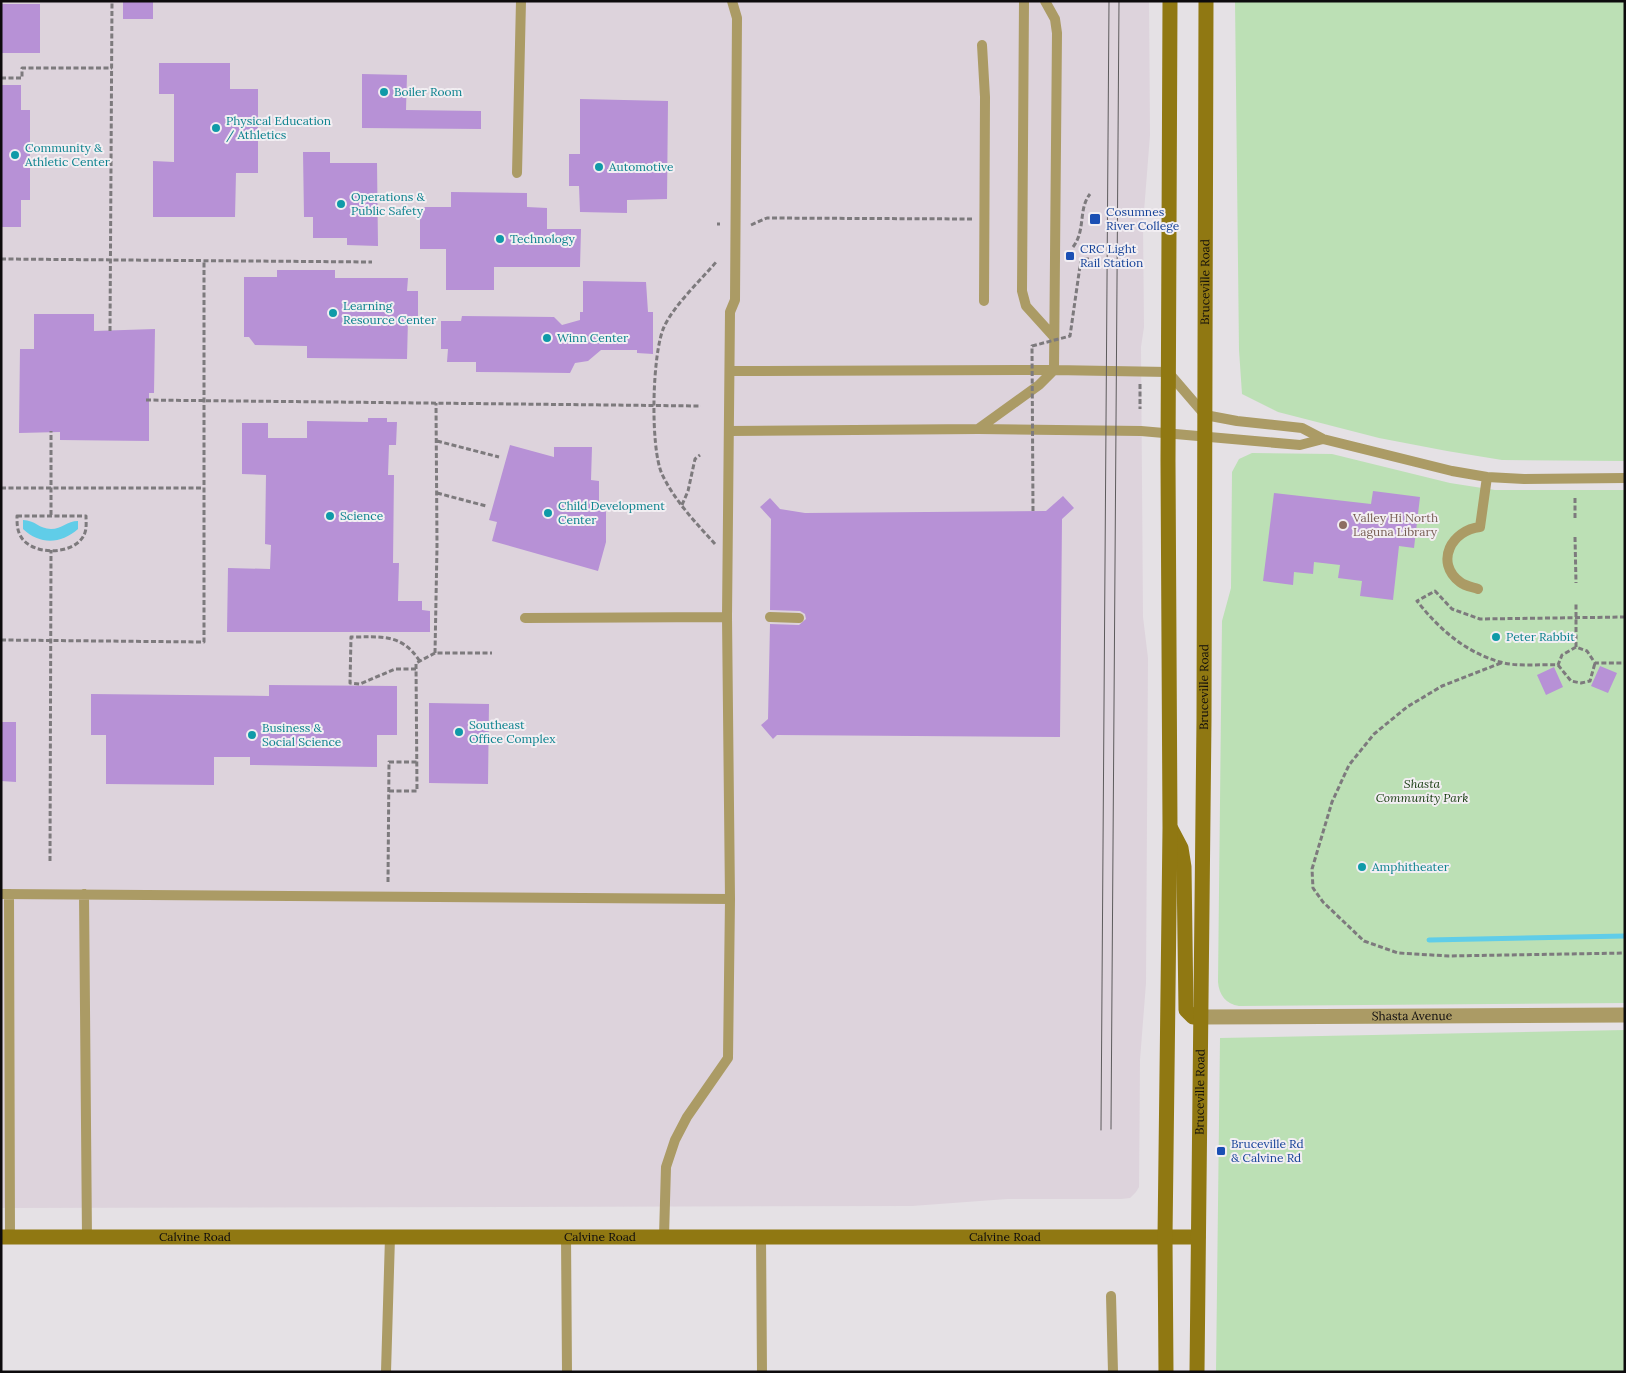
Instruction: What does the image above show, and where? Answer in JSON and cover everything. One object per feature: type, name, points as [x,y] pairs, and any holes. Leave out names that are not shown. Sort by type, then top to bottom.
[{"type":"main road","points":[[1166,1372],[1165,1237],[1170,828],[1168,372],[1170,1]]},
{"type":"main road","name":"Bruceville Road","points":[[1197,1372],[1205,415],[1206,1]]},
{"type":"main road","points":[[1170,828],[1182,848],[1184,867],[1186,1010],[1193,1017],[1200,1017]]},
{"type":"main road","name":"Calvine Road","points":[[6,1238],[566,1236],[1198,1237]]},
{"type":"street","name":"Shasta Avenue","points":[[1200,1017],[1625,1015]]},
{"type":"lane","points":[[517,173],[521,1]]},
{"type":"lane","points":[[664,1236],[666,1167],[675,1140],[687,1117],[728,1058],[730,899],[727,617],[730,312],[735,300],[737,18],[732,1]]},
{"type":"lane","points":[[1024,1],[1022,291],[1026,306],[1054,337]]},
{"type":"lane","points":[[978,429],[1039,385],[1054,370],[1057,33],[1055,19],[1045,1]]},
{"type":"lane","points":[[982,44],[985,96],[984,301]]},
{"type":"lane","points":[[730,371],[1054,370],[1168,372],[1205,415],[1238,421],[1302,428],[1323,439],[1452,471],[1487,477],[1524,479],[1625,478]]},
{"type":"lane","points":[[730,431],[978,429],[1168,433],[1204,438],[1300,445],[1323,439]]},
{"type":"lane","points":[[1478,589],[1462,584],[1455,578],[1448,562],[1448,553],[1451,544],[1463,531],[1480,527],[1487,477]]},
{"type":"lane","points":[[525,618],[727,617]]},
{"type":"lane","points":[[770,617],[799,618]]},
{"type":"lane","points":[[6,1238],[5,894],[730,899]]},
{"type":"lane","points":[[84,894],[87,1238]]},
{"type":"lane","points":[[566,1236],[567,1372]]},
{"type":"lane","points":[[762,1236],[762,1372]]},
{"type":"lane","points":[[386,1372],[390,1237]]},
{"type":"lane","points":[[1111,1296],[1113,1372]]},
{"type":"path","points":[[110,331],[112,1]]},
{"type":"path","points":[[1,78],[22,78],[22,68],[112,68]]},
{"type":"path","points":[[1073,247],[1082,231],[1084,204],[1090,194]]},
{"type":"path","points":[[751,224],[767,218],[975,219]]},
{"type":"path","points":[[1,259],[372,262]]},
{"type":"path","points":[[1033,511],[1032,346],[1070,336],[1081,260],[1089,259]]},
{"type":"path","points":[[1,640],[204,642],[204,261]]},
{"type":"path","points":[[716,545],[672,492],[661,473],[656,451],[656,360],[664,326],[717,261]]},
{"type":"path","points":[[1140,384],[1140,409]]},
{"type":"path","points":[[146,400],[701,406]]},
{"type":"path","points":[[435,652],[436,403]]},
{"type":"path","points":[[51,430],[51,515]]},
{"type":"path","points":[[437,441],[499,457]]},
{"type":"path","points":[[682,505],[688,492],[695,459],[700,456]]},
{"type":"path","points":[[1,488],[203,488]]},
{"type":"path","points":[[437,493],[486,506]]},
{"type":"path","points":[[1575,498],[1575,518]]},
{"type":"path","points":[[17,516],[86,516],[86,530],[83,538],[67,548],[51,550],[27,544],[20,537],[17,516]]},
{"type":"path","points":[[1575,537],[1576,583]]},
{"type":"path","points":[[50,861],[51,550]]},
{"type":"path","points":[[1501,663],[1450,637],[1432,620],[1417,601],[1435,590],[1452,609],[1470,617],[1625,618]]},
{"type":"path","points":[[1576,602],[1576,647]]},
{"type":"path","points":[[416,669],[395,669],[360,684],[350,683],[351,637],[394,638],[414,651],[419,660]]},
{"type":"path","points":[[1576,647],[1587,651],[1595,663],[1590,681],[1581,683],[1571,682],[1558,665],[1562,655],[1576,647]]},
{"type":"path","points":[[389,791],[417,791],[416,663],[435,652],[492,653]]},
{"type":"path","points":[[1558,665],[1501,663],[1442,686],[1407,707],[1374,734],[1349,765],[1332,802],[1312,869],[1313,888],[1323,902],[1364,941],[1398,953],[1449,956],[1625,953]]},
{"type":"path","points":[[1595,663],[1625,663]]},
{"type":"path","points":[[388,882],[389,762],[417,762]]},
{"type":"shaded area","name":"Cosumnes River College","points":[[1,1],[1149,1],[1150,135],[1143,224],[1144,327],[1141,347],[1143,617],[1148,658],[1146,983],[1140,1060],[1139,1187],[1130,1198],[1007,1199],[912,1206],[1,1208]]},
{"type":"green space","points":[[1235,1],[1625,1],[1625,461],[1502,460],[1447,451],[1379,438],[1278,412],[1242,394],[1239,350]]},
{"type":"green space","name":"Shasta Community Park","points":[[1252,453],[1332,454],[1450,483],[1495,490],[1625,490],[1625,1003],[1239,1006],[1230,1003],[1224,998],[1218,982],[1222,621],[1231,588],[1232,472],[1239,459]]},
{"type":"green space","points":[[1625,1030],[1625,1372],[1216,1372],[1220,1038]]},
{"type":"water","points":[[23,520],[51,529],[78,521],[78,529],[65,538],[50,541],[43,540],[36,538],[23,529]]},
{"type":"building","points":[[123,1],[153,1],[153,19],[123,19]]},
{"type":"building","points":[[1,4],[40,4],[40,53],[1,53]]},
{"type":"building","name":"Physical Education / Athletics","points":[[159,63],[230,63],[230,89],[258,89],[258,173],[236,173],[235,217],[153,217],[153,161],[174,162],[174,94],[159,94]]},
{"type":"building","name":"Boiler Room","points":[[362,74],[407,75],[406,110],[481,111],[481,129],[362,128]]},
{"type":"building","name":"Community & Athletic Center","points":[[1,85],[21,85],[21,110],[30,110],[30,200],[21,200],[21,227],[1,227]]},
{"type":"building","name":"Automotive","points":[[580,99],[668,101],[667,199],[627,200],[627,213],[580,212],[579,186],[569,186],[569,154],[580,154]]},
{"type":"building","name":"Operations & Public Safety","points":[[303,152],[330,152],[330,163],[377,163],[378,246],[347,245],[347,238],[313,238],[313,217],[304,217]]},
{"type":"building","name":"Technology","points":[[451,192],[527,193],[527,207],[547,208],[547,229],[581,229],[580,267],[494,267],[494,290],[446,290],[446,249],[420,249],[420,207],[451,207]]},
{"type":"building","name":"Learning Resource Center","points":[[277,270],[335,270],[335,278],[408,278],[407,291],[418,291],[418,319],[408,319],[407,359],[307,358],[307,346],[255,345],[249,337],[244,337],[244,277],[277,277]]},
{"type":"building","name":"Winn Center","points":[[583,281],[646,282],[648,312],[653,312],[653,354],[637,353],[637,350],[601,350],[588,361],[575,363],[570,373],[476,372],[476,362],[447,362],[448,349],[441,349],[441,321],[461,321],[462,316],[554,317],[562,325],[580,320],[580,312],[583,312]]},
{"type":"building","points":[[34,314],[94,314],[94,331],[155,329],[154,393],[149,393],[149,441],[60,440],[60,432],[19,433],[20,349],[34,349]]},
{"type":"building","name":"Science","points":[[368,418],[387,418],[387,422],[397,422],[396,445],[389,445],[388,475],[394,475],[393,563],[399,563],[398,601],[422,601],[422,610],[430,611],[430,632],[227,632],[228,568],[270,569],[271,545],[265,544],[266,475],[242,474],[242,423],[268,423],[268,438],[307,438],[307,421],[368,422]]},
{"type":"building","name":"Child Development Center","points":[[510,445],[554,457],[554,447],[592,447],[591,480],[599,481],[599,507],[606,507],[606,542],[598,571],[492,541],[497,522],[489,520]]},
{"type":"building","name":"Valley Hi North Laguna Library","points":[[1373,491],[1420,497],[1414,548],[1399,546],[1393,600],[1360,596],[1362,581],[1338,578],[1340,565],[1314,562],[1313,574],[1294,572],[1293,585],[1263,581],[1274,493],[1371,504]]},
{"type":"building","points":[[1063,496],[1074,508],[1062,519],[1060,737],[777,735],[773,739],[761,725],[768,719],[770,624],[799,625],[806,619],[805,614],[800,611],[770,610],[771,519],[760,507],[770,498],[780,509],[805,513],[1046,511]]},
{"type":"building","points":[[1600,666],[1617,673],[1608,693],[1591,686]]},
{"type":"building","points":[[1554,667],[1563,687],[1546,695],[1537,675]]},
{"type":"building","name":"Business & Social Science","points":[[269,685],[397,686],[397,735],[377,735],[377,767],[250,765],[250,757],[214,757],[214,785],[106,784],[106,735],[91,735],[91,694],[269,696]]},
{"type":"building","name":"Southeast Office Complex","points":[[429,703],[489,704],[488,784],[429,783]]},
{"type":"building","points":[[1,722],[16,722],[16,782],[1,781]]},
{"type":"waterway","points":[[1429,940],[1625,936]]},
{"type":"tram line","points":[[1101,1130],[1109,1]]},
{"type":"tram line","points":[[1111,1129],[1119,1]]},
{"type":"place","name":"Boiler Room","points":[[384,92]]},
{"type":"place","name":"Physical Education / Athletics","points":[[216,128]]},
{"type":"place","name":"Community & Athletic Center","points":[[15,155]]},
{"type":"place","name":"Automotive","points":[[599,167]]},
{"type":"place","name":"Operations & Public Safety","points":[[341,204]]},
{"type":"place","name":"Cosumnes River College","points":[[1095,219]]},
{"type":"place","name":"Technology","points":[[500,239]]},
{"type":"place","name":"CRC Light Rail Station","points":[[1070,256]]},
{"type":"place","name":"Learning Resource Center","points":[[333,313]]},
{"type":"place","name":"Winn Center","points":[[547,338]]},
{"type":"place","name":"Child Development Center","points":[[548,513]]},
{"type":"place","name":"Science","points":[[330,516]]},
{"type":"place","name":"Valley Hi North Laguna Library","points":[[1343,525]]},
{"type":"place","name":"Peter Rabbit","points":[[1496,637]]},
{"type":"place","name":"Southeast Office Complex","points":[[459,732]]},
{"type":"place","name":"Business & Social Science","points":[[252,735]]},
{"type":"place","name":"Amphitheater","points":[[1362,867]]},
{"type":"place","name":"Bruceville Rd & Calvine Rd","points":[[1221,1151]]}]
